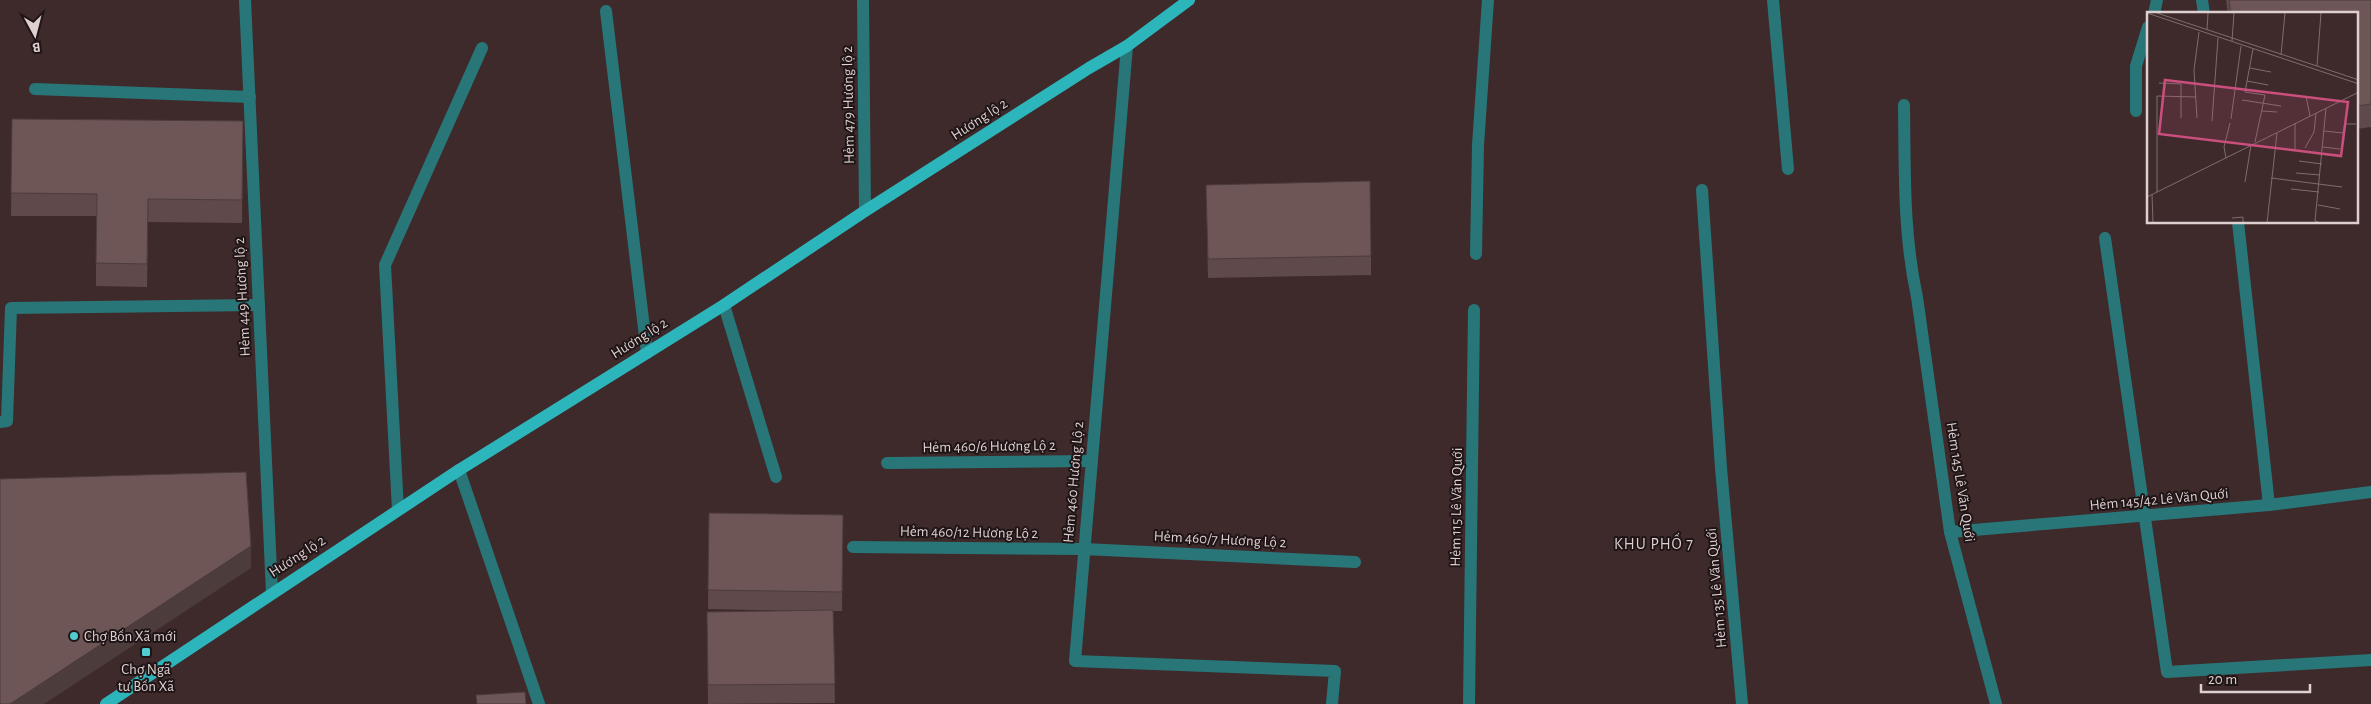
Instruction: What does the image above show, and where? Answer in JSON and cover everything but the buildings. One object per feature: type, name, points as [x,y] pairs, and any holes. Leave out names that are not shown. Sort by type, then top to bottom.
[{"type":"main road","name":"Hương lộ 2","points":[[106,704],[272,592],[459,470],[724,306],[865,211],[1089,68],[1127,46],[1176,5],[1189,0]]},
{"type":"street","name":"Hẻm 449 Hương lộ 2","points":[[245,0],[272,592]]},
{"type":"street","name":"Hẻm 479 Hương lộ 2","points":[[863,0],[865,211]]},
{"type":"street","points":[[1476,254],[1478,145],[1485,18],[1488,0]]},
{"type":"street","points":[[1773,0],[1788,169]]},
{"type":"street","points":[[606,12],[647,353]]},
{"type":"street","points":[[2136,111],[2136,66],[2147,30]]},
{"type":"street","name":"Hẻm 460 Hương Lộ 2","points":[[1127,46],[1075,661],[1335,671],[1332,704]]},
{"type":"street","points":[[398,510],[385,265],[482,48]]},
{"type":"street","points":[[35,89],[250,96]]},
{"type":"street","name":"Hẻm 145 Lê Văn Quới","points":[[1904,105],[1905,215],[1909,261],[1917,297],[1950,532],[1996,704]]},
{"type":"street","name":"Hẻm 135 Lê Văn Quới","points":[[1702,190],[1721,468],[1742,704]]},
{"type":"street","points":[[2238,224],[2269,506]]},
{"type":"street","points":[[2105,238],[2167,672],[2371,660]]},
{"type":"street","points":[[0,422],[7,421],[11,308],[259,305]]},
{"type":"street","points":[[724,306],[776,477]]},
{"type":"street","name":"Hẻm 115 Lê Văn Quới","points":[[1469,704],[1474,310]]},
{"type":"street","name":"Hẻm 460/6 Hương Lộ 2","points":[[887,463],[1091,461]]},
{"type":"street","points":[[459,470],[540,704]]},
{"type":"street","name":"Hẻm 145/42 Lê Văn Quới","points":[[1950,532],[2269,506],[2371,492]]},
{"type":"street","name":"Hẻm 460/12 Hương Lộ 2","points":[[853,547],[1084,549]]},
{"type":"street","name":"Hẻm 460/7 Hương Lộ 2","points":[[1084,549],[1355,562]]},
{"type":"place","name":"Chợ Bốn Xã mới","points":[[74,636]]},
{"type":"place","name":"Chợ Ngã tư Bốn Xã","points":[[146,652]]},
{"type":"district","name":"KHU PHỐ 7","points":[[1654,543]]}]
